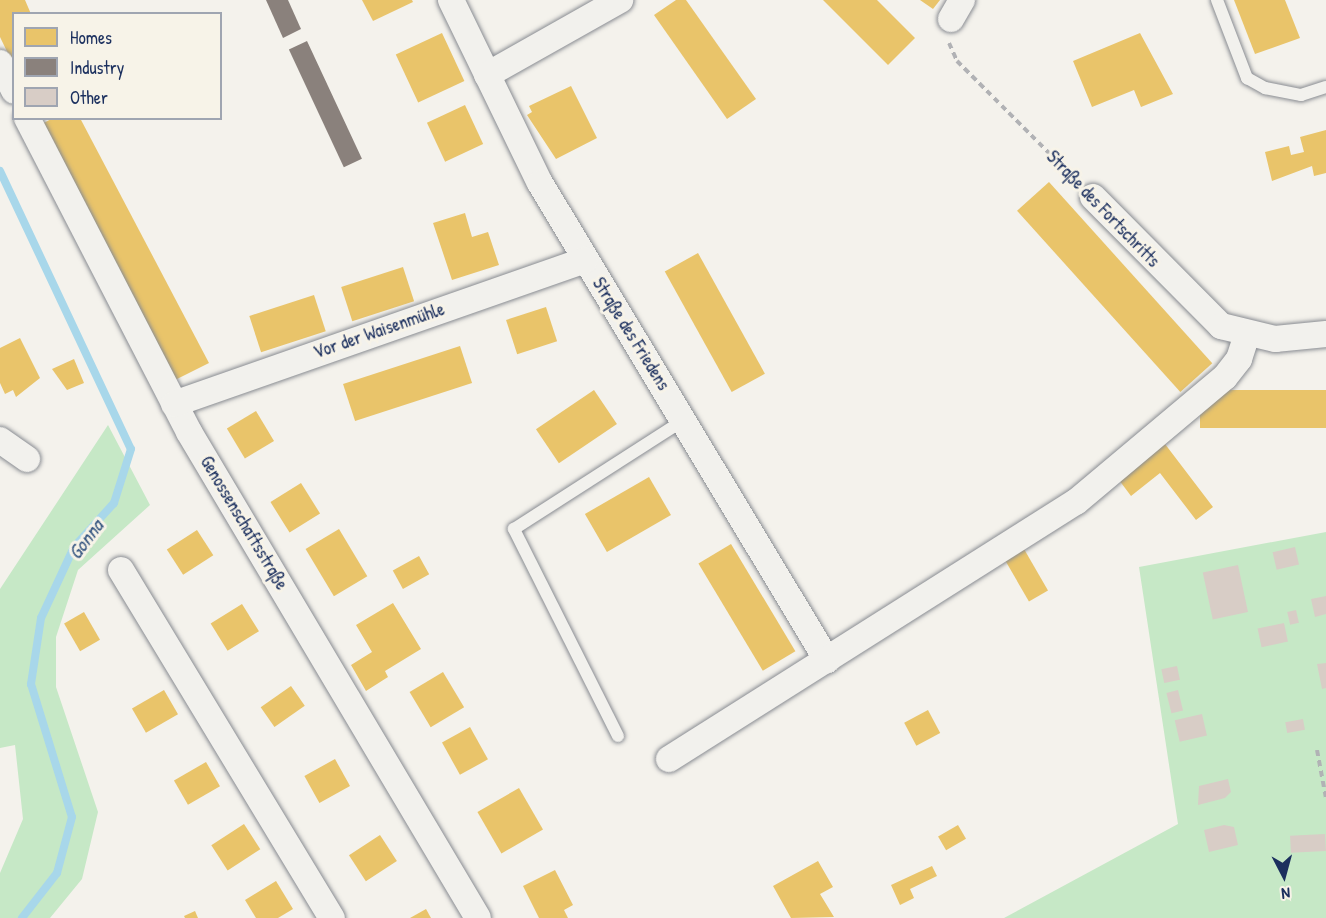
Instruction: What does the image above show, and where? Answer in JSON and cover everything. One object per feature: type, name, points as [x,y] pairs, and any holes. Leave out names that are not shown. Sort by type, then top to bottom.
[{"type":"street","name":"Straße des Friedens","points":[[451,0],[487,75],[585,260],[684,420],[827,660]]},
{"type":"street","points":[[487,75],[620,0]]},
{"type":"street","points":[[0,63],[12,87]]},
{"type":"street","name":"Genossenschaftsstraße","points":[[28,120],[174,404],[478,918]]},
{"type":"street","name":"Straße des Fortschritts","points":[[1093,197],[1208,317],[1247,335],[1275,339],[1326,334]]},
{"type":"street","name":"Vor der Waisenmühle","points":[[174,404],[585,260]]},
{"type":"street","points":[[669,759],[1076,502],[1225,378],[1239,359],[1247,335]]},
{"type":"street","points":[[0,440],[27,459]]},
{"type":"street","points":[[121,570],[332,918]]},
{"type":"lane","points":[[1217,0],[1247,78],[1265,88],[1301,95],[1326,87]]},
{"type":"lane","points":[[618,736],[514,529],[684,420]]},
{"type":"path","name":"Straße des Fortschritts","points":[[957,10],[948,41],[957,62],[1093,197]]},
{"type":"path","points":[[1317,750],[1326,798]]},
{"type":"green space","points":[[108,425],[150,505],[78,570],[56,637],[56,687],[98,812],[82,879],[50,918],[0,918],[0,873],[23,819],[15,745],[0,748],[0,589]]},
{"type":"green space","points":[[1326,532],[1326,918],[1004,918],[1178,824],[1139,567]]},
{"type":"building: Homes","points":[[0,0],[25,0],[30,12],[12,12],[12,62],[0,37]]},
{"type":"building: Homes","points":[[362,0],[412,0],[413,2],[373,21]]},
{"type":"building: Homes","points":[[676,0],[686,0],[756,99],[727,119],[654,15]]},
{"type":"building: Homes","points":[[823,0],[877,0],[915,38],[888,65]]},
{"type":"building: Homes","points":[[920,0],[940,0],[933,9]]},
{"type":"building: Homes","points":[[1234,0],[1285,0],[1300,38],[1255,54]]},
{"type":"building: Homes","points":[[442,33],[464,81],[418,103],[396,55]]},
{"type":"building: Homes","points":[[1140,33],[1173,94],[1141,107],[1134,90],[1092,107],[1073,61]]},
{"type":"building: Homes","points":[[571,86],[597,138],[556,159],[527,115],[532,112],[529,106]]},
{"type":"building: Homes","points":[[465,105],[483,144],[445,162],[427,123]]},
{"type":"building: Homes","points":[[49,120],[81,120],[209,363],[175,380],[40,125]]},
{"type":"building: Homes","points":[[1326,130],[1326,173],[1314,176],[1312,166],[1272,181],[1265,152],[1289,146],[1291,155],[1304,152],[1300,137]]},
{"type":"building: Homes","points":[[1049,182],[1212,363],[1180,392],[1017,211]]},
{"type":"building: Homes","points":[[465,213],[472,237],[488,232],[499,265],[452,280],[433,223]]},
{"type":"building: Homes","points":[[698,253],[765,374],[732,392],[665,271]]},
{"type":"building: Homes","points":[[403,267],[414,301],[352,321],[341,287]]},
{"type":"building: Homes","points":[[314,295],[326,331],[261,352],[249,316]]},
{"type":"building: Homes","points":[[546,307],[557,341],[517,354],[506,320]]},
{"type":"building: Homes","points":[[20,338],[40,378],[16,397],[13,390],[5,394],[0,383],[0,348]]},
{"type":"building: Homes","points":[[460,346],[472,383],[355,421],[343,384]]},
{"type":"building: Homes","points":[[74,359],[84,383],[67,390],[52,369]]},
{"type":"building: Homes","points":[[594,390],[617,424],[559,463],[536,429]]},
{"type":"building: Homes","points":[[1200,390],[1326,390],[1326,428],[1200,428]]},
{"type":"building: Homes","points":[[256,411],[274,441],[245,459],[227,429]]},
{"type":"building: Homes","points":[[1165,444],[1213,507],[1196,520],[1160,473],[1131,496],[1119,480]]},
{"type":"building: Homes","points":[[649,477],[671,515],[607,552],[585,514]]},
{"type":"building: Homes","points":[[301,483],[320,514],[290,533],[270,502]]},
{"type":"building: Homes","points":[[339,529],[367,576],[334,596],[306,549]]},
{"type":"building: Homes","points":[[197,530],[213,555],[183,575],[167,550]]},
{"type":"building: Homes","points":[[731,544],[795,651],[763,671],[698,564]]},
{"type":"building: Homes","points":[[1024,549],[1048,591],[1029,602],[1005,560]]},
{"type":"building: Homes","points":[[419,556],[429,574],[403,589],[393,571]]},
{"type":"building: Homes","points":[[393,603],[421,649],[385,671],[388,677],[366,691],[351,665],[372,652],[356,625]]},
{"type":"building: Homes","points":[[242,604],[259,631],[228,651],[211,624]]},
{"type":"building: Homes","points":[[84,612],[100,640],[80,651],[64,624]]},
{"type":"building: Homes","points":[[443,672],[464,707],[431,727],[410,692]]},
{"type":"building: Homes","points":[[291,686],[305,706],[274,727],[261,707]]},
{"type":"building: Homes","points":[[164,690],[178,714],[146,733],[132,708]]},
{"type":"building: Homes","points":[[928,710],[940,733],[916,746],[904,723]]},
{"type":"building: Homes","points":[[470,727],[488,759],[460,775],[442,743]]},
{"type":"building: Homes","points":[[335,759],[350,786],[319,803],[304,776]]},
{"type":"building: Homes","points":[[206,762],[220,786],[188,805],[174,780]]},
{"type":"building: Homes","points":[[519,788],[543,830],[501,854],[477,812]]},
{"type":"building: Homes","points":[[244,824],[260,849],[228,870],[211,845]]},
{"type":"building: Homes","points":[[958,825],[966,839],[946,850],[938,836]]},
{"type":"building: Homes","points":[[380,835],[397,861],[366,881],[349,855]]},
{"type":"building: Homes","points":[[818,861],[833,887],[820,894],[834,917],[791,918],[773,886]]},
{"type":"building: Homes","points":[[932,866],[937,876],[910,889],[914,898],[900,905],[891,885]]},
{"type":"building: Homes","points":[[555,870],[573,905],[564,910],[568,918],[539,918],[523,886]]},
{"type":"building: Homes","points":[[276,881],[293,909],[278,918],[256,918],[245,900]]},
{"type":"building: Homes","points":[[426,909],[431,918],[410,918]]},
{"type":"building: Homes","points":[[195,911],[198,918],[185,918],[184,916]]},
{"type":"building: Industry","points":[[266,0],[288,0],[301,29],[283,38]]},
{"type":"building: Industry","points":[[307,41],[362,159],[344,167],[289,49]]},
{"type":"building: Other","points":[[1295,547],[1299,565],[1277,570],[1273,552]]},
{"type":"building: Other","points":[[1238,565],[1248,612],[1213,619],[1203,572]]},
{"type":"building: Other","points":[[1326,596],[1326,614],[1315,617],[1311,599]]},
{"type":"building: Other","points":[[1296,610],[1299,623],[1290,625],[1287,612]]},
{"type":"building: Other","points":[[1284,623],[1288,642],[1262,647],[1258,629]]},
{"type":"building: Other","points":[[1326,663],[1326,688],[1322,689],[1317,664]]},
{"type":"building: Other","points":[[1177,666],[1180,680],[1164,683],[1161,669]]},
{"type":"building: Other","points":[[1178,690],[1183,710],[1171,713],[1166,693]]},
{"type":"building: Other","points":[[1202,714],[1207,735],[1180,742],[1175,720]]},
{"type":"building: Other","points":[[1303,719],[1305,730],[1287,733],[1285,722]]},
{"type":"building: Other","points":[[1228,779],[1231,792],[1225,798],[1198,805],[1199,786]]},
{"type":"building: Other","points":[[1224,825],[1234,827],[1238,845],[1209,852],[1204,830]]},
{"type":"building: Other","points":[[1325,834],[1326,851],[1291,853],[1290,836]]},
{"type":"waterway","name":"Gonna","points":[[0,171],[131,449],[114,503],[74,547],[41,618],[31,684],[72,817],[57,873],[22,918]]}]
